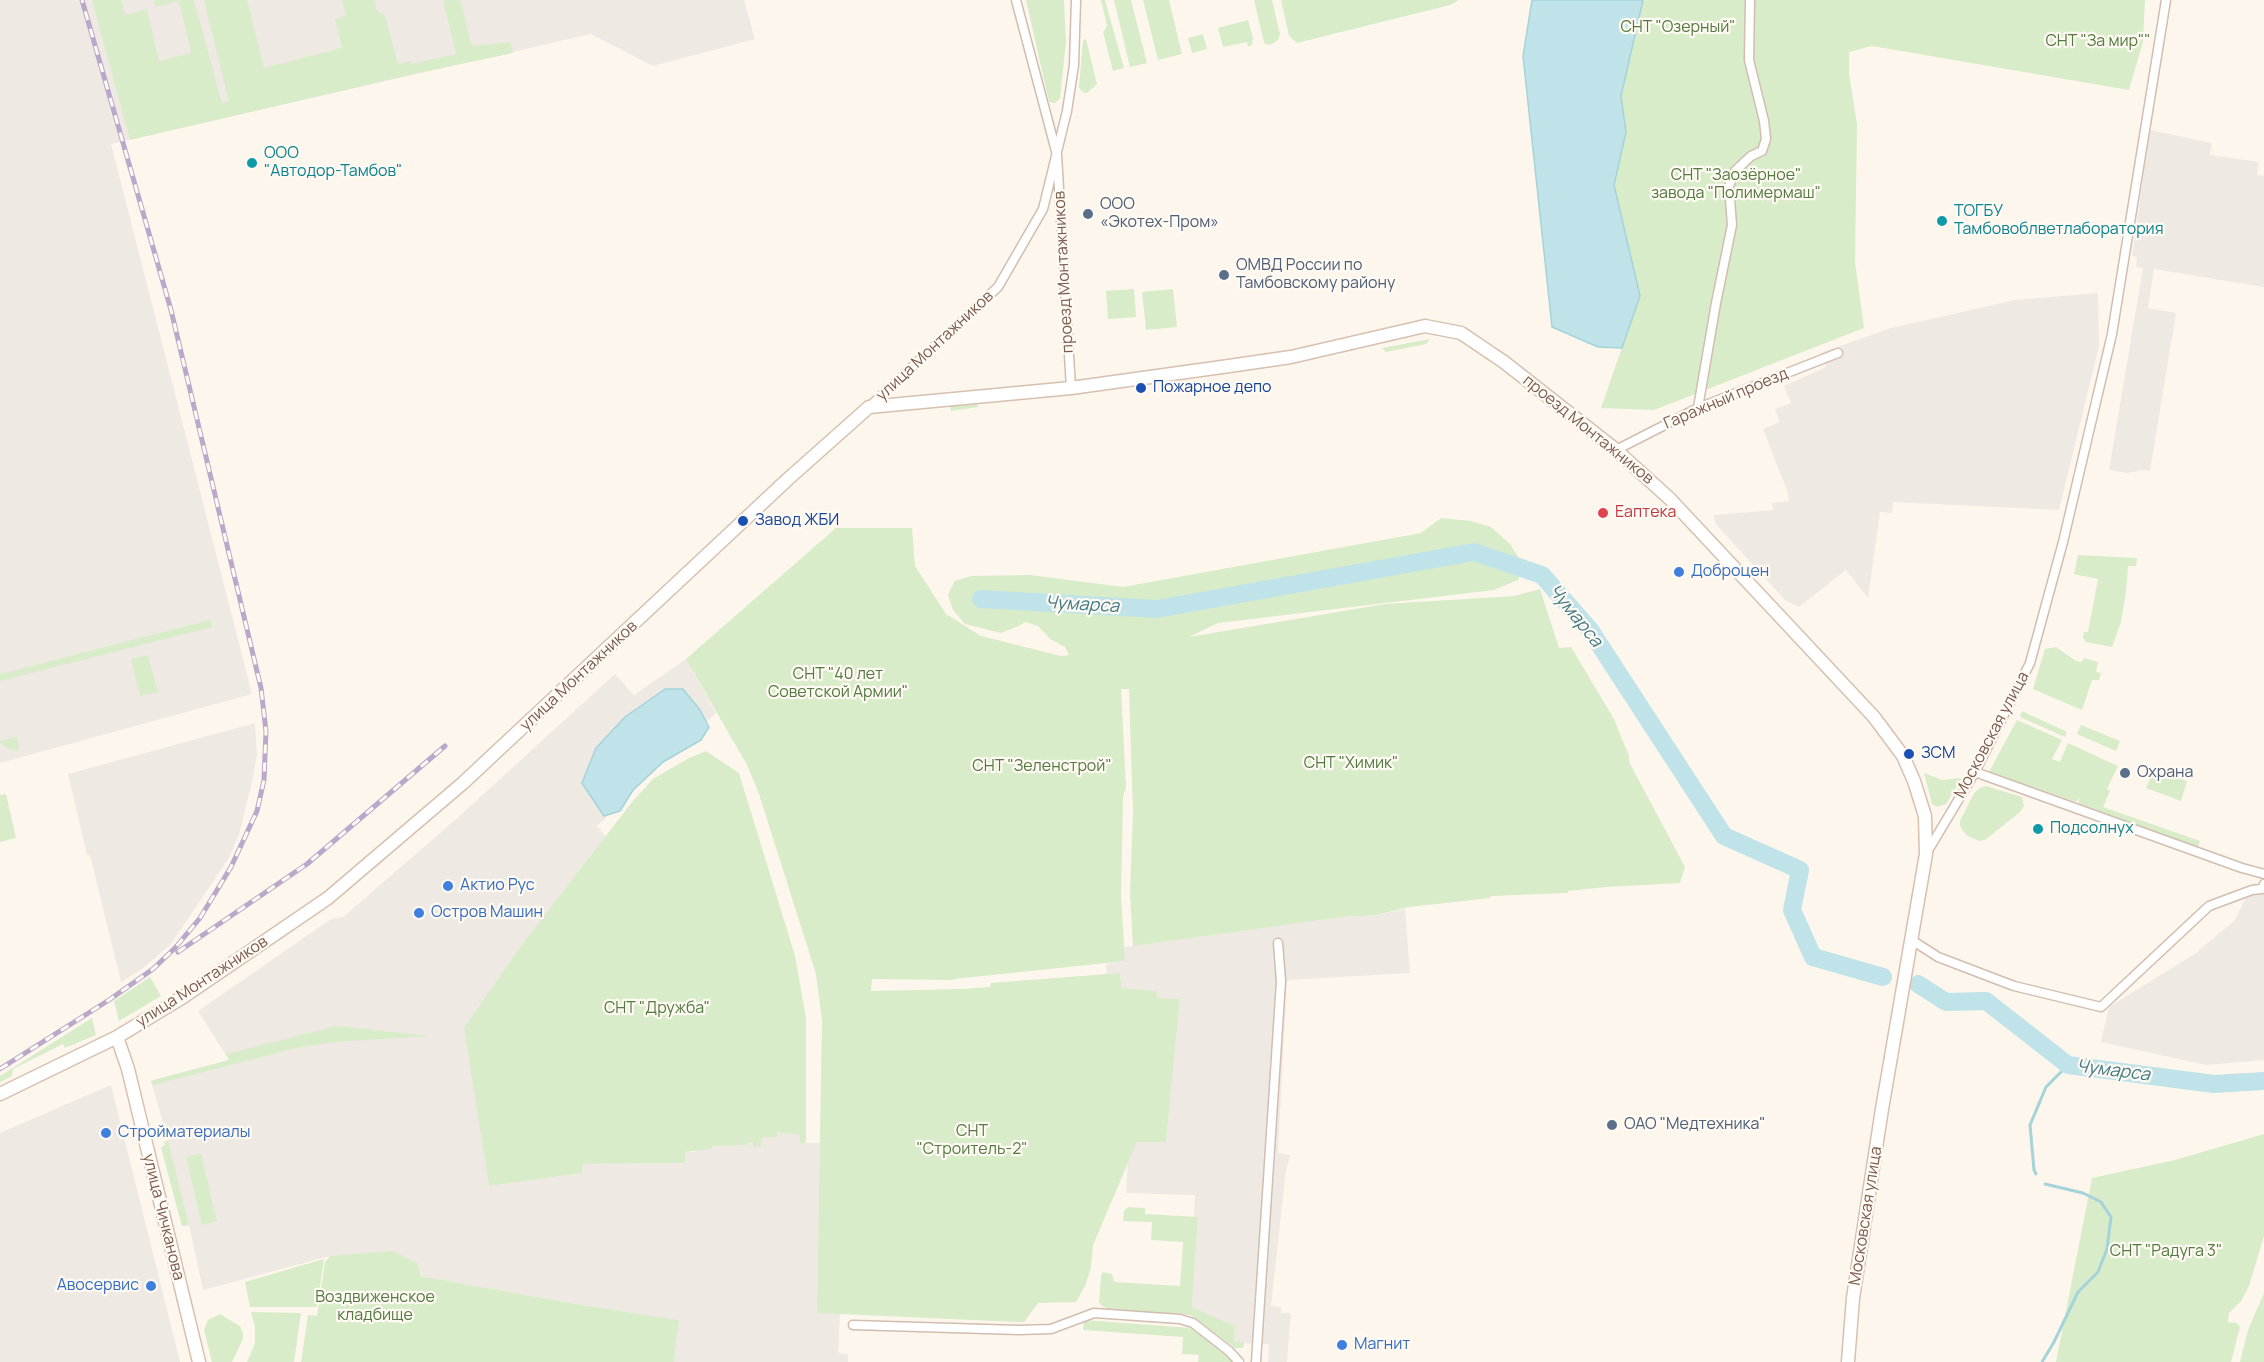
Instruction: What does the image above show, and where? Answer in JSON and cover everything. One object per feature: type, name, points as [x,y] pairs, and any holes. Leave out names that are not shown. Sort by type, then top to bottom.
[{"type":"main road","name":"проезд Монтажников","points":[[869,407],[1071,388],[1291,357],[1425,326],[1461,333],[1504,362],[1616,450],[1670,499],[1882,726],[1903,756],[1922,803],[1926,830],[1926,854]]},
{"type":"main road","name":"улица Монтажников","points":[[0,1094],[117,1037],[183,997],[328,898],[463,783],[788,479],[869,407]]},
{"type":"main road","name":"Московская улица","points":[[1848,1362],[1853,1298],[1910,939],[1926,854]]},
{"type":"main road","name":"улица Чичканова","points":[[117,1037],[128,1069],[199,1362]]},
{"type":"street","name":"улица Монтажников","points":[[1016,0],[1057,155]]},
{"type":"street","name":"улица Монтажников","points":[[869,407],[998,287],[1043,209],[1068,111],[1074,65],[1076,0]]},
{"type":"street","points":[[1698,408],[1732,225],[1729,186],[1735,171],[1751,156],[1762,151],[1766,139],[1764,121],[1749,60],[1750,0]]},
{"type":"street","name":"Московская улица","points":[[1926,854],[1974,772],[2030,663],[2063,542],[2112,334],[2166,0]]},
{"type":"street","name":"проезд Монтажников","points":[[1057,155],[1071,388]]},
{"type":"street","name":"Гаражный проезд","points":[[1616,450],[1698,408],[1838,353]]},
{"type":"street","points":[[1974,772],[2232,865],[2264,874]]},
{"type":"street","points":[[1910,939],[1938,957],[2014,986],[2101,1007],[2208,906],[2252,890],[2262,889],[2264,884]]},
{"type":"street","points":[[1256,1362],[1281,981],[1278,943]]},
{"type":"street","points":[[853,1325],[1019,1330],[1051,1329],[1094,1313],[1180,1319],[1193,1323],[1229,1351],[1239,1362]]},
{"type":"shaded area","points":[[0,0],[744,0],[755,39],[653,66],[591,34],[111,144],[252,694],[0,763]]},
{"type":"shaded area","points":[[2150,130],[2212,143],[2210,155],[2259,162],[2257,175],[2264,176],[2264,287],[2154,269],[2148,308],[2176,313],[2150,471],[2140,470],[2127,473],[2109,470],[2143,268],[2136,267],[2137,257],[2132,256]]},
{"type":"shaded area","points":[[2098,293],[2099,346],[2059,510],[1893,502],[1892,513],[1880,512],[1868,598],[1846,570],[1799,607],[1785,600],[1715,523],[1714,515],[1773,510],[1772,503],[1789,501],[1763,429],[1780,422],[1775,409],[1791,403],[1784,386],[1826,367],[1820,353],[1891,328],[2015,300]]},
{"type":"shaded area","points":[[686,659],[716,713],[597,826],[606,837],[520,947],[465,1028],[489,1186],[582,1173],[583,1164],[685,1163],[685,1152],[695,1152],[695,1150],[712,1146],[747,1144],[747,1142],[753,1142],[754,1147],[761,1147],[762,1136],[777,1132],[800,1135],[801,1143],[820,1143],[817,1312],[840,1314],[838,1353],[848,1354],[848,1362],[674,1362],[679,1320],[420,1276],[330,1256],[203,1290],[189,1225],[182,1226],[161,1147],[165,1146],[164,1142],[168,1140],[151,1081],[229,1060],[198,1011],[331,919],[343,917],[454,821],[615,674],[634,695]]},
{"type":"shaded area","points":[[255,723],[257,755],[252,782],[239,834],[229,858],[171,944],[142,969],[121,982],[68,774]]},
{"type":"shaded area","points":[[2253,883],[2264,886],[2264,1060],[2206,1065],[2101,1042],[2109,1007],[2196,953],[2235,920]]},
{"type":"shaded area","points":[[1405,909],[1410,973],[1287,980],[1278,1153],[1290,1155],[1286,1170],[1271,1306],[1281,1307],[1281,1313],[1291,1313],[1287,1362],[1268,1362],[1269,1344],[1234,1343],[1235,1326],[1192,1307],[1198,1217],[1194,1217],[1195,1195],[1126,1193],[1128,1160],[1137,1141],[1166,1141],[1180,999],[1157,998],[1156,991],[1122,988],[1120,973],[1107,974],[1106,964],[1125,961],[1124,947],[1343,917],[1376,915]]},
{"type":"shaded area","points":[[111,1085],[180,1362],[0,1362],[0,1133]]},
{"type":"green space","points":[[92,0],[121,0],[125,15],[147,9],[159,61],[191,53],[179,1],[155,7],[154,0],[194,0],[222,103],[229,101],[204,0],[247,0],[264,68],[342,48],[335,19],[346,15],[342,0],[374,0],[377,11],[385,16],[398,64],[410,61],[411,64],[456,54],[443,0],[460,0],[472,46],[510,42],[513,53],[130,140]]},
{"type":"green space","points":[[1026,0],[1064,0],[1066,41],[1060,99],[1055,103],[1049,102]]},
{"type":"green space","points":[[1101,0],[1105,0],[1124,68],[1113,71],[1103,32],[1107,26]]},
{"type":"green space","points":[[1114,0],[1131,0],[1147,63],[1130,67]]},
{"type":"green space","points":[[1143,0],[1169,0],[1182,54],[1158,60]]},
{"type":"green space","points":[[1254,0],[1272,0],[1280,34],[1278,40],[1272,44],[1264,43]]},
{"type":"green space","points":[[1281,0],[1459,0],[1450,5],[1297,43],[1289,36]]},
{"type":"green space","name":"СНТ \"Заозёрное\" завода \"Полимермаш\"","points":[[1643,0],[2145,0],[2143,42],[2129,90],[1872,46],[1849,52],[1849,74],[1857,124],[1855,262],[1864,328],[1654,410],[1601,408],[1640,296],[1614,185],[1626,132],[1621,96]]},
{"type":"green space","points":[[1248,20],[1253,38],[1252,45],[1248,47],[1247,42],[1223,47],[1218,28]]},
{"type":"green space","points":[[1203,34],[1207,49],[1192,53],[1188,38]]},
{"type":"green space","points":[[1086,39],[1097,84],[1087,93],[1082,92],[1079,87],[1083,40]]},
{"type":"green space","points":[[1134,289],[1136,317],[1108,319],[1106,291]]},
{"type":"green space","points":[[1173,289],[1177,327],[1146,330],[1142,292]]},
{"type":"green space","points":[[1430,339],[1426,344],[1386,352],[1382,348]]},
{"type":"green space","points":[[975,403],[979,407],[951,411],[950,408],[953,405]]},
{"type":"green space","points":[[1441,518],[1471,521],[1491,527],[1510,544],[1524,566],[1518,580],[1494,590],[1218,623],[1189,637],[1385,604],[1514,596],[1540,589],[1559,648],[1571,647],[1614,719],[1629,756],[1629,762],[1685,867],[1680,883],[1606,887],[1568,891],[1568,893],[1491,896],[1490,898],[1409,907],[1376,915],[1343,917],[1133,946],[1130,892],[1133,812],[1129,689],[1121,689],[1126,788],[1123,796],[1121,895],[1125,961],[954,980],[872,979],[871,991],[990,987],[991,983],[1120,973],[1122,988],[1157,991],[1157,998],[1180,999],[1166,1142],[1137,1142],[1093,1245],[1091,1267],[1086,1284],[1076,1302],[1038,1303],[1024,1322],[817,1313],[822,1020],[816,974],[759,794],[747,765],[686,659],[836,528],[912,528],[915,566],[946,614],[981,636],[1061,656],[1069,655],[1065,647],[1050,639],[1038,626],[1025,622],[1001,633],[965,624],[953,610],[948,595],[955,581],[971,576],[1030,575],[1123,587],[1421,533]]},
{"type":"green space","points":[[2078,555],[2137,558],[2136,566],[2128,566],[2121,622],[2112,647],[2086,642],[2083,638],[2084,632],[2088,632],[2098,579],[2074,574]]},
{"type":"green space","points":[[210,620],[212,627],[0,681],[0,674]]},
{"type":"green space","points":[[2056,647],[2076,661],[2082,662],[2084,658],[2098,662],[2096,672],[2101,673],[2099,680],[2092,680],[2082,710],[2033,689],[2045,649]]},
{"type":"green space","points":[[148,655],[158,692],[140,696],[131,659]]},
{"type":"green space","points":[[2022,711],[2067,732],[2065,737],[2020,717]]},
{"type":"green space","points":[[2017,720],[2062,740],[2052,759],[2060,762],[2068,743],[2118,766],[2107,789],[2110,791],[2103,807],[2200,841],[2198,848],[2078,803],[2080,797],[2076,802],[1989,772]]},
{"type":"green space","points":[[2081,725],[2120,741],[2116,751],[2077,734]]},
{"type":"green space","points":[[17,737],[19,751],[9,749],[0,743],[0,741]]},
{"type":"green space","name":"СНТ \"Дружба\"","points":[[706,751],[739,773],[795,956],[806,1018],[806,1143],[800,1143],[800,1135],[777,1132],[777,1137],[762,1137],[761,1147],[753,1147],[753,1142],[748,1142],[747,1145],[712,1146],[711,1149],[685,1152],[685,1163],[583,1164],[582,1173],[489,1186],[464,1028],[520,947],[632,802],[653,779]]},
{"type":"green space","points":[[2154,770],[2187,781],[2181,801],[2146,788]]},
{"type":"green space","points":[[1924,773],[1942,780],[1962,778],[1946,804],[1937,807],[1932,804]]},
{"type":"green space","points":[[1986,786],[2022,797],[2024,806],[2020,812],[1985,840],[1979,841],[1966,835],[1960,826],[1960,821],[1974,793]]},
{"type":"green space","points":[[6,794],[16,838],[0,842],[0,795]]},
{"type":"green space","points":[[150,977],[161,996],[119,1021],[114,1001]]},
{"type":"green space","points":[[92,1018],[96,1035],[65,1048],[63,1044],[13,1069],[12,1076],[0,1082],[0,1076]]},
{"type":"green space","points":[[336,1026],[431,1036],[334,1042],[300,1047],[153,1085],[151,1081],[229,1060],[226,1054]]},
{"type":"green space","name":"СНТ \"Радуга 3\"","points":[[2264,1134],[2264,1236],[2249,1286],[2241,1301],[2229,1313],[2228,1322],[2237,1323],[2240,1327],[2231,1362],[2056,1362],[2092,1178],[2175,1160]]},
{"type":"green space","points":[[168,1141],[189,1225],[182,1226],[161,1147],[165,1146],[164,1142]]},
{"type":"green space","points":[[201,1153],[217,1221],[202,1225],[186,1157]]},
{"type":"green space","points":[[1128,1207],[1145,1208],[1145,1214],[1198,1217],[1192,1307],[1235,1326],[1234,1342],[1244,1343],[1243,1348],[1235,1348],[1191,1315],[1109,1310],[1101,1305],[1099,1302],[1103,1272],[1112,1274],[1114,1282],[1180,1286],[1183,1242],[1151,1240],[1152,1222],[1123,1221],[1124,1211]]},
{"type":"green space","name":"Воздвиженское кладбище","points":[[393,1251],[418,1264],[420,1276],[679,1320],[674,1362],[301,1362],[308,1315],[317,1316],[325,1262],[330,1256]]},
{"type":"green space","points":[[324,1259],[317,1307],[250,1307],[245,1282]]},
{"type":"green space","points":[[2264,1293],[2264,1362],[2240,1362],[2248,1330]]},
{"type":"green space","points":[[251,1312],[301,1313],[294,1362],[247,1362],[255,1343],[255,1327]]},
{"type":"green space","points":[[220,1314],[240,1326],[243,1333],[243,1339],[232,1362],[212,1362],[204,1330],[208,1320]]},
{"type":"green space","points":[[1084,1320],[1190,1328],[1231,1357],[1231,1362],[1198,1362],[1199,1355],[1182,1354],[1183,1337],[1083,1330]]},
{"type":"water","points":[[1532,0],[1643,0],[1621,96],[1626,132],[1614,185],[1640,296],[1622,348],[1598,347],[1552,327],[1523,56]]},
{"type":"water","points":[[665,689],[683,689],[700,710],[709,727],[701,740],[663,762],[633,790],[620,811],[604,816],[582,783],[596,748],[625,717]]},
{"type":"waterway","name":"Чумарса","points":[[981,599],[1157,609],[1474,552],[1542,575],[1590,630],[1724,836],[1800,870],[1792,910],[1813,957],[1883,977]]},
{"type":"waterway","name":"Чумарса","points":[[1918,984],[1946,1002],[1986,1001],[2068,1065],[2214,1084],[2264,1081]]},
{"type":"waterway","points":[[2036,1174],[2030,1125],[2046,1087],[2068,1065]]},
{"type":"waterway","points":[[2042,1362],[2078,1292],[2098,1272],[2107,1249],[2111,1217],[2101,1202],[2083,1193],[2045,1184]]},
{"type":"railway","points":[[0,1069],[109,1000],[153,969],[175,948],[200,918],[231,867],[257,811],[264,780],[266,731],[261,688],[171,310],[82,0]]},
{"type":"railway","points":[[178,952],[307,864],[445,746]]},
{"type":"place","name":"ООО \"Автодор-Тамбов\"","points":[[252,163]]},
{"type":"place","name":"ООО «Экотех-Пром»","points":[[1088,214]]},
{"type":"place","name":"ТОГБУ Тамбовоблветлаборатория","points":[[1942,221]]},
{"type":"place","name":"ОМВД России по Тамбовскому району","points":[[1224,275]]},
{"type":"place","name":"Пожарное депо","points":[[1141,388]]},
{"type":"place","name":"Еаптека","points":[[1603,513]]},
{"type":"place","name":"Завод ЖБИ","points":[[743,521]]},
{"type":"place","name":"Доброцен","points":[[1679,572]]},
{"type":"place","name":"ЗСМ","points":[[1909,754]]},
{"type":"place","name":"Охрана","points":[[2125,773]]},
{"type":"place","name":"Подсолнух","points":[[2038,829]]},
{"type":"place","name":"Актио Рус","points":[[448,886]]},
{"type":"place","name":"Остров Машин","points":[[419,913]]},
{"type":"place","name":"ОАО \"Медтехника\"","points":[[1612,1125]]},
{"type":"place","name":"Стройматериалы","points":[[106,1133]]},
{"type":"place","name":"Авосервис","points":[[151,1286]]},
{"type":"place","name":"Магнит","points":[[1342,1345]]},
{"type":"park label","name":"СНТ \"Озерный\"","points":[[1678,28]]},
{"type":"park label","name":"СНТ \"За мир\"\"","points":[[2098,42]]},
{"type":"park label","name":"СНТ \"40 лет Советской Армии\"","points":[[838,684]]},
{"type":"park label","name":"СНТ \"Химик\"","points":[[1351,764]]},
{"type":"park label","name":"СНТ \"Зеленстрой\"","points":[[1042,767]]},
{"type":"park label","name":"СНТ \"Строитель-2\"","points":[[972,1141]]}]
